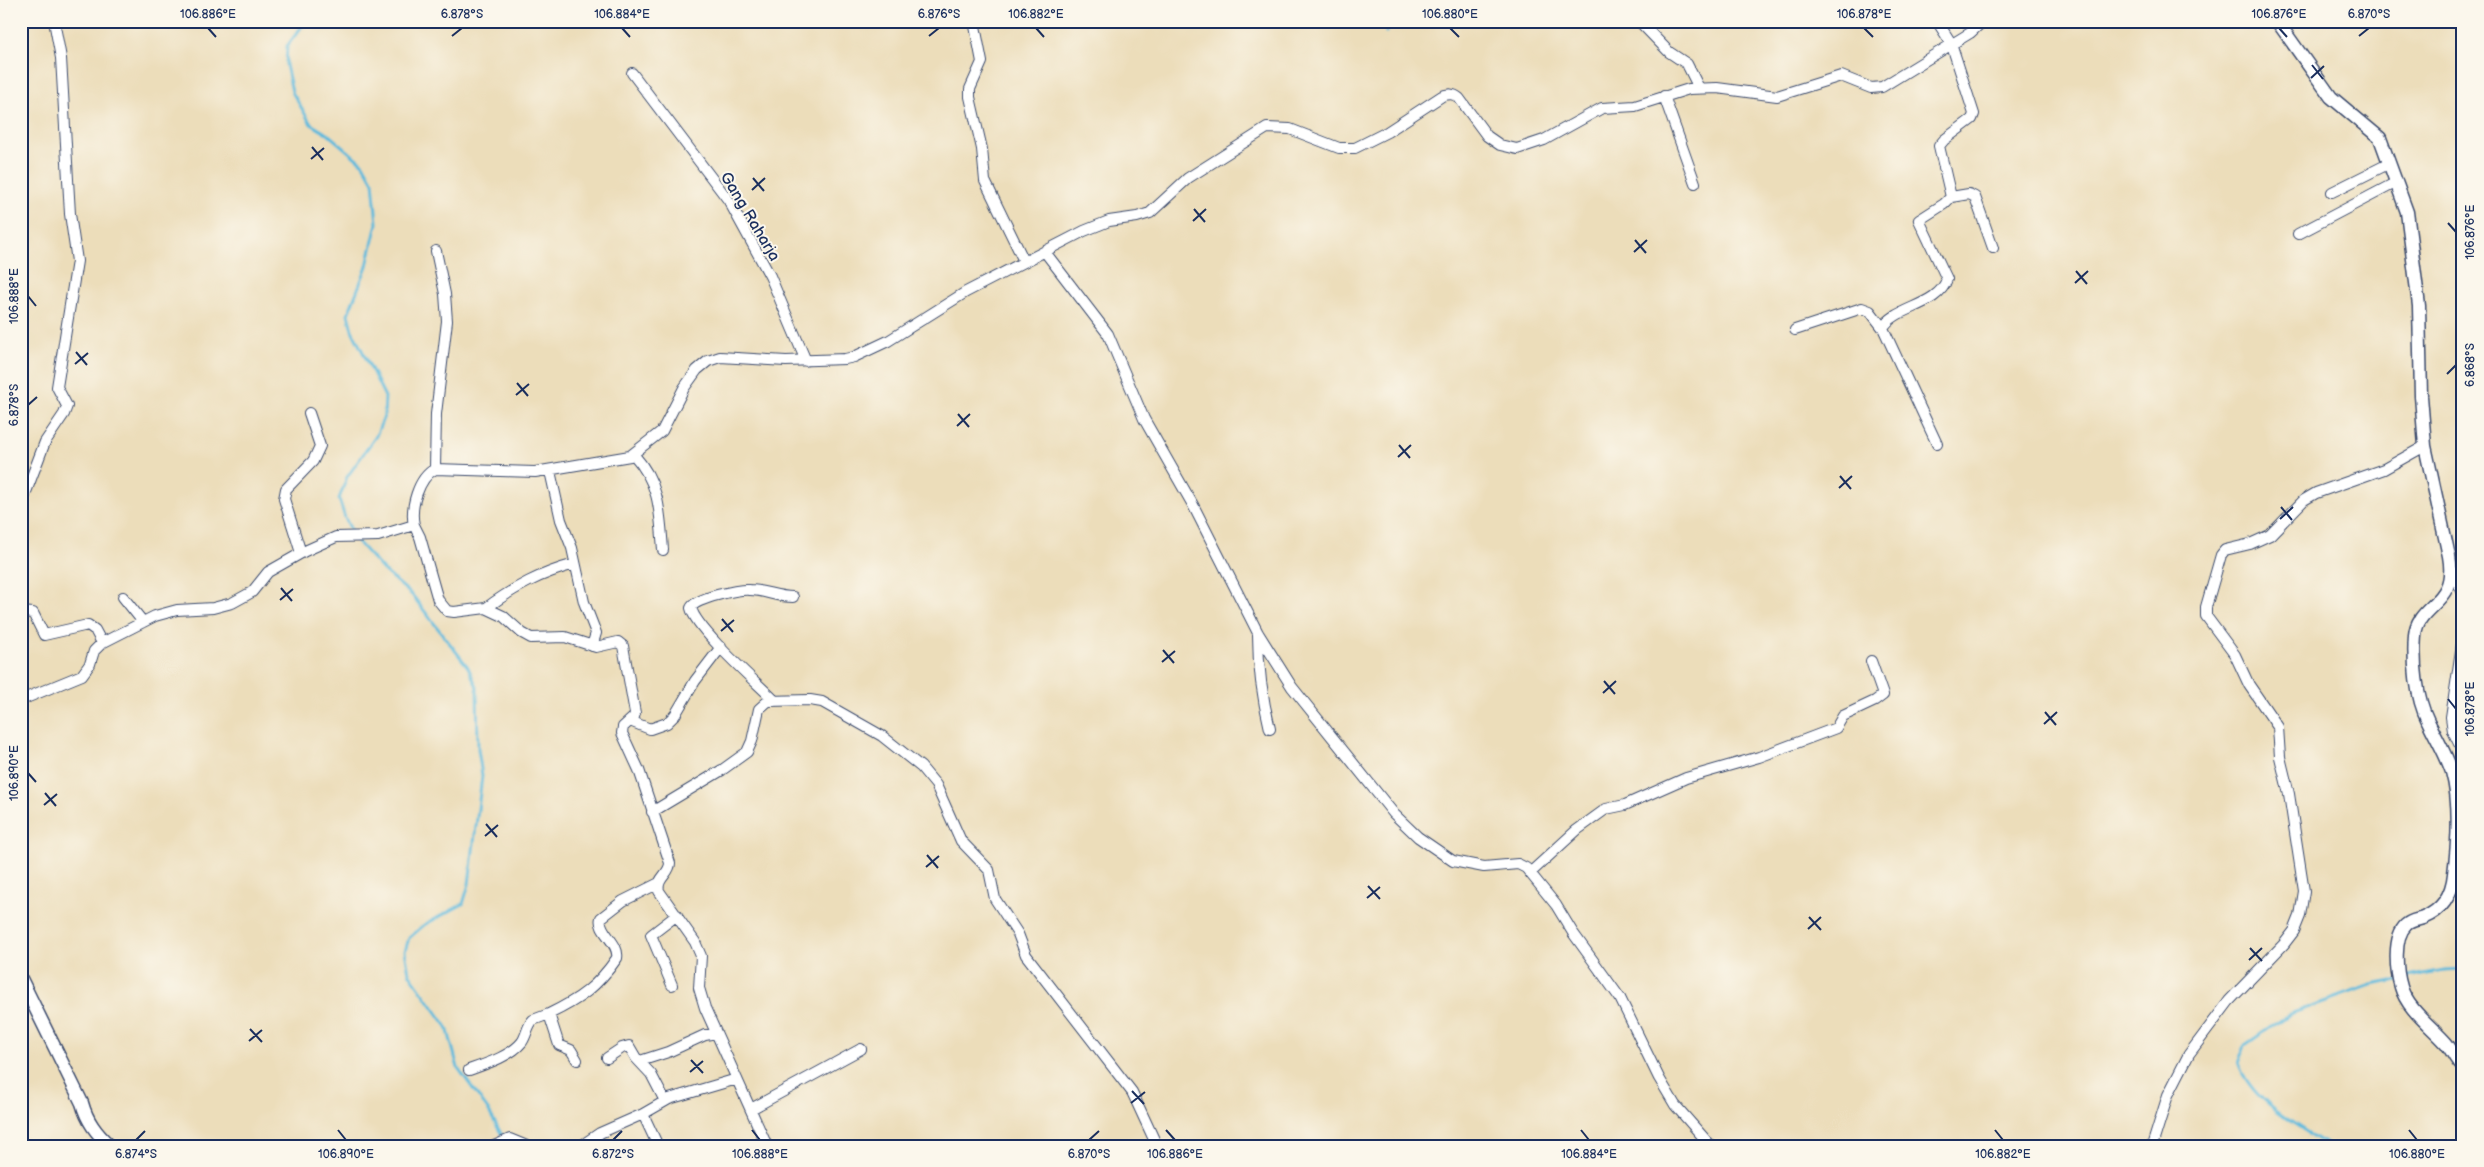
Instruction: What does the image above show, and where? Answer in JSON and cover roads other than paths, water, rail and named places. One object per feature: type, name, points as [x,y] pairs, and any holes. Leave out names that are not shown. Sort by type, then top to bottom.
[{"type":"street","points":[[21,505],[45,442],[64,414],[67,406],[57,388],[77,261],[69,205],[61,58],[54,21]]},
{"type":"street","points":[[974,21],[982,62],[970,90],[970,97],[982,150],[984,181],[1024,262]]},
{"type":"street","points":[[1639,21],[1669,52],[1687,64],[1699,88]]},
{"type":"street","points":[[1937,21],[1952,43],[1974,114],[1939,146],[1951,197]]},
{"type":"street","points":[[575,564],[549,571],[528,580],[486,608],[454,612],[443,608],[438,600],[420,536],[414,525],[413,509],[418,492],[426,476],[435,469],[491,472],[550,471],[634,455],[662,431],[684,388],[697,370],[708,361],[731,356],[806,361],[845,359],[866,352],[914,326],[966,292],[1103,223],[1150,213],[1188,178],[1267,128],[1290,129],[1339,148],[1355,148],[1388,132],[1442,96],[1454,94],[1459,98],[1480,128],[1493,141],[1508,148],[1517,149],[1544,140],[1602,108],[1635,106],[1664,96],[1699,88],[1717,88],[1777,96],[1841,76],[1876,88],[1887,84],[1977,28],[1983,21]]},
{"type":"street","points":[[2277,21],[2331,97],[2346,112],[2377,135],[2409,222],[2412,262],[2419,298],[2425,446],[2451,568],[2463,594]]},
{"type":"street","name":"Gang Raharja","points":[[632,73],[729,201],[770,276],[806,361]]},
{"type":"street","points":[[1664,96],[1695,183]]},
{"type":"street","points":[[2332,192],[2388,164]]},
{"type":"street","points":[[2298,234],[2395,183]]},
{"type":"street","points":[[1882,328],[1889,321],[1934,296],[1945,285],[1947,279],[1944,271],[1918,223],[1922,216],[1944,204],[1951,197],[1969,194],[1975,197],[1993,248]]},
{"type":"street","points":[[435,469],[436,414],[447,321],[445,294],[436,251]]},
{"type":"street","points":[[1045,252],[1108,334],[1144,419],[1193,505],[1258,633],[1275,663],[1311,712],[1394,814],[1418,837],[1453,861],[1484,867],[1518,864],[1530,873],[1556,905],[1573,933],[1620,998],[1653,1067],[1674,1105],[1710,1146]]},
{"type":"street","points":[[1795,330],[1862,308],[1870,311],[1882,328],[1937,444]]},
{"type":"street","points":[[301,553],[284,499],[286,489],[313,460],[320,446],[310,413]]},
{"type":"street","points":[[2152,1146],[2168,1094],[2189,1054],[2229,1001],[2294,931],[2300,916],[2304,891],[2289,794],[2281,764],[2278,727],[2249,686],[2235,655],[2206,616],[2206,607],[2221,555],[2225,550],[2250,544],[2270,535],[2310,496],[2384,469],[2425,446]]},
{"type":"street","points":[[634,455],[649,473],[655,488],[661,518],[663,550]]},
{"type":"street","points":[[550,471],[558,508],[584,602],[596,633],[592,646]]},
{"type":"street","points":[[21,700],[82,675],[90,664],[94,652],[102,643],[143,622],[177,610],[213,608],[232,603],[252,592],[268,572],[301,553],[336,537],[378,536],[414,525]]},
{"type":"street","points":[[2451,568],[2446,592],[2418,624],[2415,641],[2417,676],[2422,706],[2446,755],[2455,786],[2460,830],[2454,874],[2450,895],[2443,906],[2407,924],[2397,952],[2401,988],[2413,1008],[2446,1043],[2463,1067]]},
{"type":"street","points":[[773,699],[693,615],[691,608],[694,603],[750,590],[780,597],[793,597]]},
{"type":"street","points":[[123,596],[143,622]]},
{"type":"street","points":[[469,1070],[487,1064],[521,1044],[533,1020],[576,1001],[589,992],[617,958],[616,947],[601,925],[601,918],[623,901],[659,882],[668,872],[670,863],[639,770],[622,733],[623,727],[634,717],[635,708],[623,646],[618,642],[601,647],[565,637],[526,636],[503,616],[486,608]]},
{"type":"street","points":[[21,612],[33,613],[44,636],[88,625],[95,630],[102,643]]},
{"type":"street","points":[[1258,633],[1258,660],[1263,703],[1270,729]]},
{"type":"street","points":[[2463,637],[2451,717],[2454,731],[2463,752]]},
{"type":"street","points":[[630,721],[650,729],[668,723],[722,646]]},
{"type":"street","points":[[1530,873],[1601,811],[1625,804],[1686,778],[1759,757],[1836,728],[1843,716],[1876,701],[1882,695],[1871,661]]},
{"type":"street","points":[[652,812],[741,758],[750,748],[759,709],[768,700],[810,700],[822,702],[882,736],[913,759],[930,775],[942,797],[961,841],[989,870],[995,898],[1018,934],[1031,962],[1065,1002],[1132,1092],[1157,1146]]},
{"type":"street","points":[[659,882],[659,891],[692,936],[701,956],[699,988],[705,1008],[767,1146]]},
{"type":"street","points":[[672,985],[651,935],[678,915]]},
{"type":"street","points":[[21,979],[82,1103],[86,1116],[103,1143]]},
{"type":"street","points":[[549,1014],[559,1045],[571,1050],[577,1060]]},
{"type":"street","points":[[640,1061],[668,1052],[704,1035],[716,1033]]},
{"type":"street","points":[[607,1058],[628,1045],[652,1074],[665,1101]]},
{"type":"street","points":[[751,1108],[861,1049]]},
{"type":"street","points":[[581,1146],[600,1133],[643,1114],[665,1101],[738,1079]]},
{"type":"street","points":[[643,1114],[658,1146]]},
{"type":"street","points":[[494,1146],[510,1139],[527,1146]]},
{"type":"waterway","points":[[306,21],[287,46],[286,65],[292,92],[311,124],[329,135],[363,164],[373,182],[377,223],[367,266],[348,314],[352,330],[385,397],[384,416],[376,436],[347,477],[339,499],[353,534]]},
{"type":"waterway","points":[[1386,21],[1386,32]]},
{"type":"waterway","points":[[356,540],[383,570],[412,595],[468,667],[477,687],[478,749],[482,776],[469,884],[463,904],[424,925],[409,938],[405,951],[409,973],[447,1027],[458,1068],[488,1110],[508,1146]]},
{"type":"waterway","points":[[2403,978],[2444,970],[2463,969]]},
{"type":"waterway","points":[[2329,1146],[2276,1111],[2253,1089],[2238,1063],[2245,1045],[2290,1014],[2371,985],[2397,980]]}]
